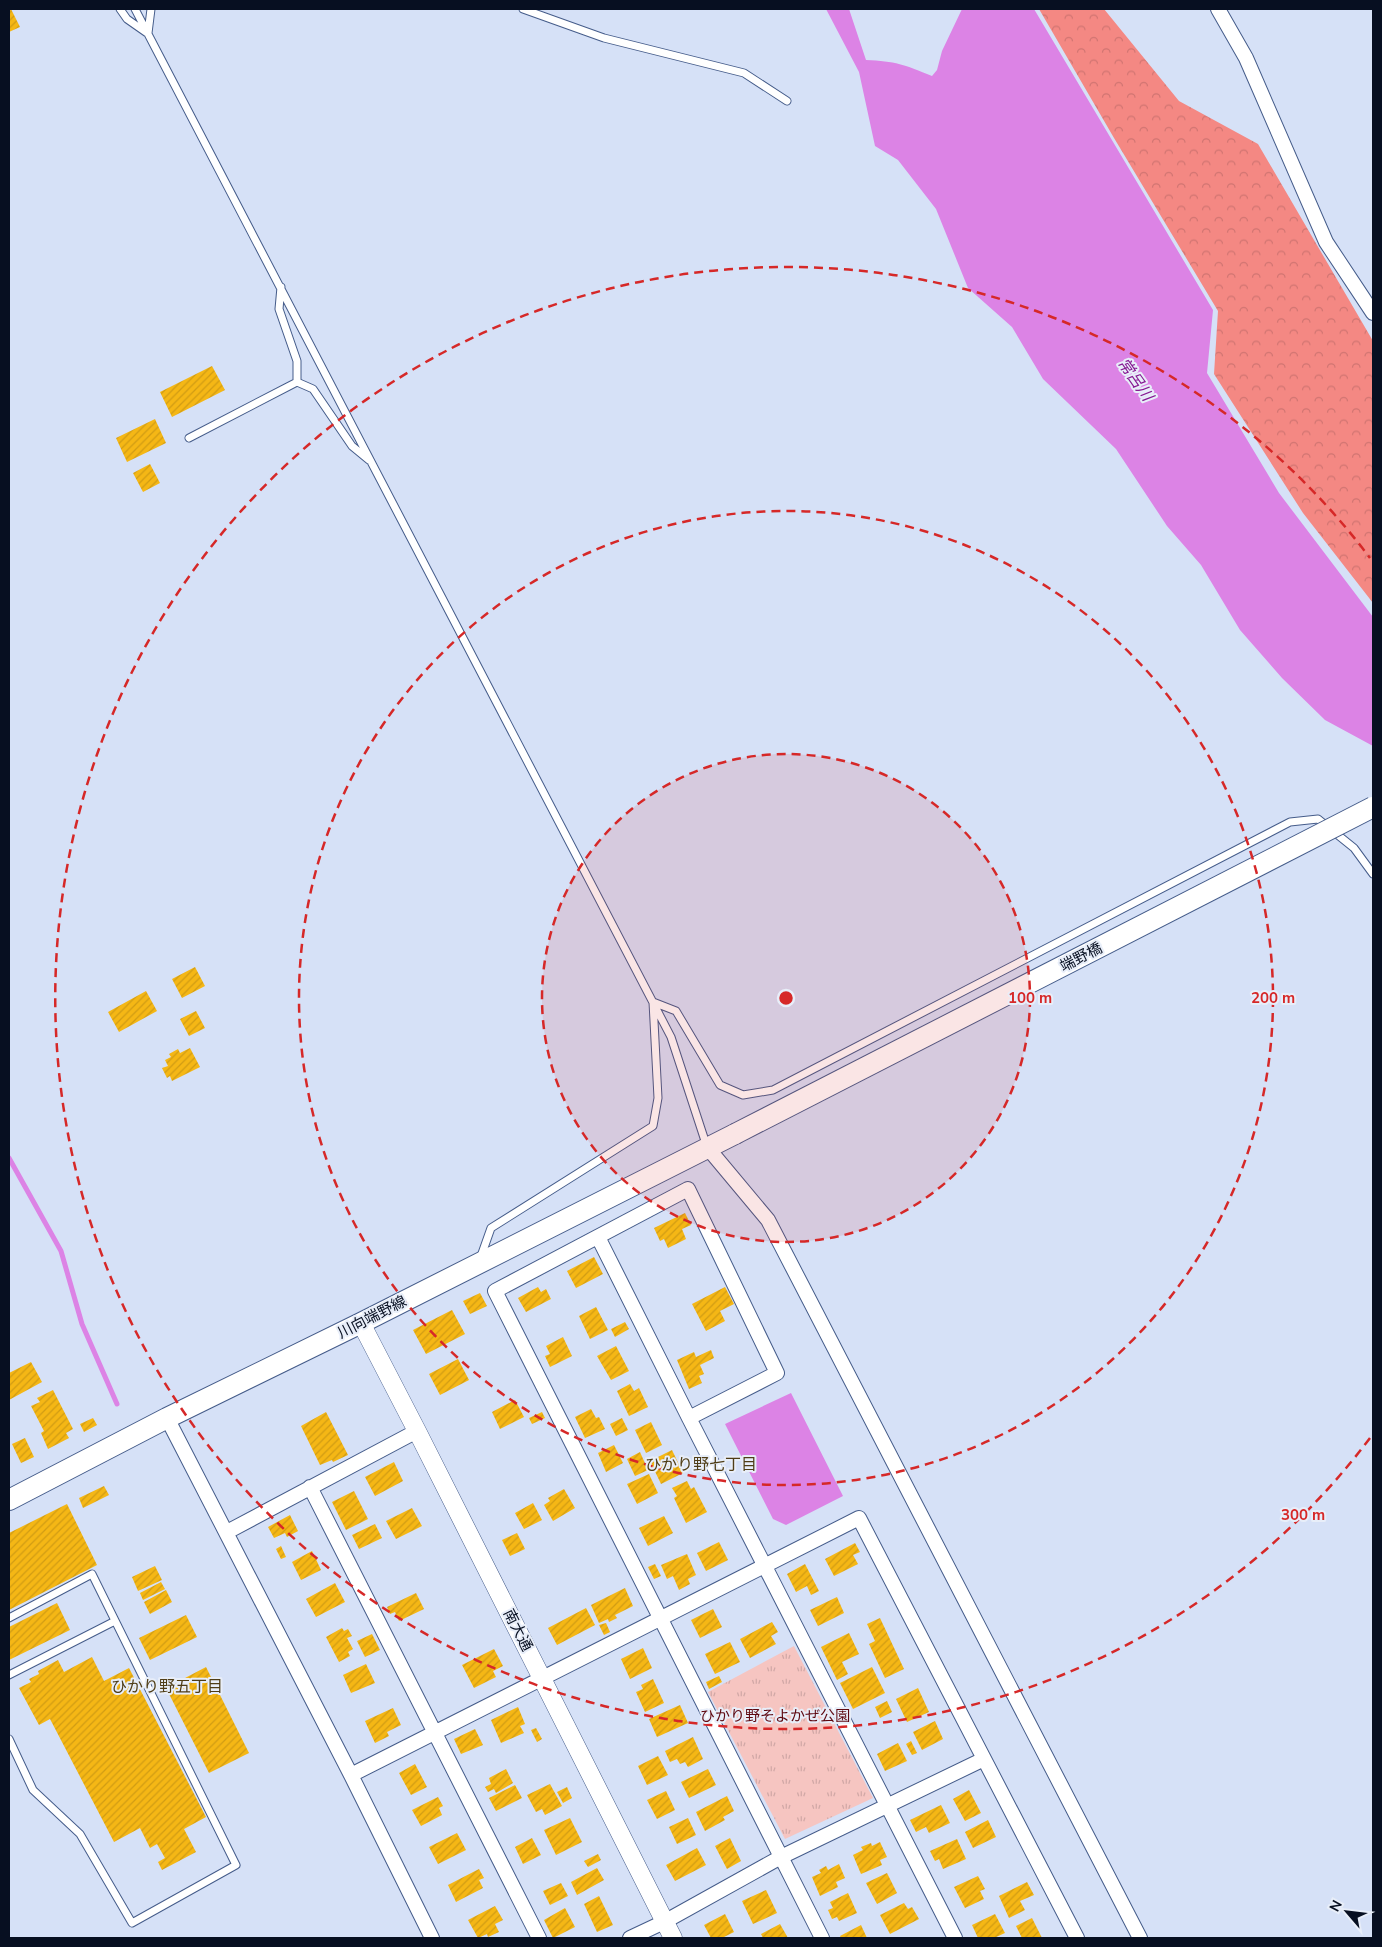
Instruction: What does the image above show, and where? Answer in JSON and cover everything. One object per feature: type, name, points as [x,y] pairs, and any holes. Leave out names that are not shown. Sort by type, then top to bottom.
[{"type":"main road","name":"端野橋","points":[[735,1134],[1373,807]]},
{"type":"main road","name":"川向端野線","points":[[9,1500],[167,1418],[361,1323],[735,1134]]},
{"type":"street","points":[[1218,9],[1246,58],[1326,242],[1373,313]]},
{"type":"street","points":[[707,1147],[768,1220],[1140,1938]]},
{"type":"street","points":[[689,1418],[777,1373],[688,1189],[495,1291],[822,1938]]},
{"type":"street","points":[[598,1236],[955,1938]]},
{"type":"street","name":"南大通","points":[[361,1323],[417,1430],[673,1938]]},
{"type":"street","points":[[167,1418],[351,1775],[432,1938]]},
{"type":"street","points":[[227,1532],[417,1430]]},
{"type":"street","points":[[310,1487],[539,1938]]},
{"type":"street","points":[[351,1775],[859,1518],[1078,1938]]},
{"type":"street","points":[[630,1938],[664,1922],[781,1858],[984,1758]]},
{"type":"lane","points":[[120,9],[126,19],[148,33]]},
{"type":"lane","points":[[135,9],[672,1037],[707,1147]]},
{"type":"lane","points":[[148,33],[152,9]]},
{"type":"lane","points":[[523,9],[604,38],[744,73],[787,101]]},
{"type":"lane","points":[[281,286],[279,309],[297,361],[297,382]]},
{"type":"lane","points":[[189,438],[297,382]]},
{"type":"lane","points":[[297,382],[312,389],[352,446],[372,462]]},
{"type":"lane","points":[[653,1002],[676,1010],[720,1085],[743,1095],[773,1090],[1290,822],[1318,818],[1354,848],[1373,874]]},
{"type":"lane","points":[[478,1263],[491,1228],[653,1126],[658,1098],[653,1002]]},
{"type":"lane","points":[[9,1618],[92,1574],[236,1865],[132,1923],[80,1834],[33,1790],[9,1739]]},
{"type":"lane","points":[[9,1675],[115,1621]]},
{"type":"green space","points":[[1039,9],[1104,9],[1179,101],[1258,144],[1373,341],[1373,603],[1303,513],[1214,374],[1218,311]]},
{"type":"green space","name":"ひかり野そよかぜ公園","points":[[794,1646],[873,1798],[785,1839],[708,1692]]},
{"type":"water","name":"常呂川","points":[[826,9],[849,9],[866,60],[900,64],[932,76],[937,70],[942,51],[962,9],[1034,9],[1213,310],[1207,373],[1279,493],[1373,617],[1373,746],[1325,720],[1282,678],[1240,630],[1201,565],[1167,526],[1116,449],[1043,379],[1012,327],[968,288],[936,209],[898,160],[875,146],[859,72]]},
{"type":"water","points":[[791,1393],[843,1496],[786,1525],[773,1519],[725,1424]]},
{"type":"building","points":[[9,9],[11,9],[20,27],[9,32]]},
{"type":"building","points":[[212,366],[225,390],[172,417],[160,392]]},
{"type":"building","points":[[155,419],[166,443],[127,462],[116,438]]},
{"type":"building","points":[[150,464],[160,483],[143,492],[133,473]]},
{"type":"building","points":[[195,967],[205,986],[182,998],[172,979]]},
{"type":"building","points":[[146,991],[157,1011],[119,1032],[108,1012]]},
{"type":"building","points":[[196,1011],[205,1028],[189,1036],[180,1019]]},
{"type":"building","points":[[190,1048],[200,1067],[172,1081],[170,1076],[167,1078],[162,1068],[168,1066],[165,1060],[171,1057],[169,1054],[178,1049],[180,1053]]},
{"type":"building","points":[[685,1213],[691,1225],[682,1229],[686,1239],[668,1248],[664,1239],[660,1241],[654,1228]]},
{"type":"building","points":[[594,1257],[603,1274],[576,1288],[567,1271]]},
{"type":"building","points":[[538,1287],[541,1292],[546,1289],[551,1299],[526,1312],[518,1298]]},
{"type":"building","points":[[725,1287],[734,1304],[720,1311],[725,1321],[706,1331],[692,1304]]},
{"type":"building","points":[[480,1293],[487,1306],[470,1314],[463,1301]]},
{"type":"building","points":[[596,1307],[608,1330],[590,1339],[579,1316]]},
{"type":"building","points":[[452,1310],[465,1334],[426,1354],[413,1330]]},
{"type":"building","points":[[625,1322],[629,1329],[615,1337],[611,1329]]},
{"type":"building","points":[[563,1337],[572,1356],[550,1367],[545,1356],[550,1354],[546,1346]]},
{"type":"building","points":[[616,1346],[629,1371],[611,1380],[597,1356]]},
{"type":"building","points":[[711,1350],[714,1358],[700,1365],[704,1374],[699,1376],[702,1383],[689,1389],[677,1360],[694,1352],[696,1357]]},
{"type":"building","points":[[458,1359],[469,1380],[440,1395],[429,1374]]},
{"type":"building","points":[[31,1362],[42,1382],[9,1400],[9,1373]]},
{"type":"building","points":[[630,1384],[634,1391],[639,1388],[648,1407],[629,1416],[617,1391]]},
{"type":"building","points":[[53,1390],[73,1429],[66,1433],[69,1438],[48,1449],[41,1433],[44,1431],[31,1406],[40,1402],[37,1398]]},
{"type":"building","points":[[515,1400],[524,1417],[500,1429],[492,1412]]},
{"type":"building","points":[[591,1409],[596,1418],[599,1417],[605,1429],[585,1438],[575,1417]]},
{"type":"building","points":[[326,1412],[348,1455],[333,1462],[332,1460],[320,1465],[301,1426]]},
{"type":"building","points":[[542,1412],[545,1418],[532,1424],[529,1418]]},
{"type":"building","points":[[93,1418],[97,1425],[84,1432],[80,1424]]},
{"type":"building","points":[[622,1418],[628,1430],[616,1436],[610,1424]]},
{"type":"building","points":[[651,1422],[662,1445],[646,1453],[635,1430]]},
{"type":"building","points":[[25,1438],[34,1457],[21,1463],[12,1444]]},
{"type":"building","points":[[614,1445],[623,1463],[606,1472],[598,1453]]},
{"type":"building","points":[[672,1450],[683,1473],[661,1484],[650,1461]]},
{"type":"building","points":[[640,1452],[648,1470],[635,1476],[627,1459]]},
{"type":"building","points":[[394,1462],[403,1481],[375,1496],[365,1477]]},
{"type":"building","points":[[649,1474],[658,1493],[637,1504],[627,1484]]},
{"type":"building","points":[[687,1481],[691,1489],[694,1487],[707,1512],[686,1523],[674,1498],[677,1496],[672,1488]]},
{"type":"building","points":[[104,1486],[109,1495],[83,1508],[79,1498]]},
{"type":"building","points":[[564,1489],[575,1508],[553,1521],[544,1505],[550,1501],[548,1498]]},
{"type":"building","points":[[354,1491],[368,1519],[346,1530],[332,1502]]},
{"type":"building","points":[[533,1503],[542,1520],[524,1529],[515,1513]]},
{"type":"building","points":[[67,1504],[97,1565],[9,1610],[9,1533]]},
{"type":"building","points":[[412,1508],[422,1526],[396,1539],[386,1521]]},
{"type":"building","points":[[290,1515],[298,1531],[287,1537],[285,1533],[274,1538],[268,1527]]},
{"type":"building","points":[[664,1516],[673,1533],[648,1546],[639,1528]]},
{"type":"building","points":[[375,1524],[382,1538],[359,1549],[352,1535]]},
{"type":"building","points":[[517,1533],[525,1549],[510,1556],[502,1540]]},
{"type":"building","points":[[719,1542],[728,1560],[706,1571],[697,1553]]},
{"type":"building","points":[[855,1543],[860,1552],[853,1555],[858,1564],[834,1576],[825,1559]]},
{"type":"building","points":[[281,1546],[286,1557],[281,1559],[276,1549]]},
{"type":"building","points":[[312,1551],[321,1570],[301,1580],[292,1562]]},
{"type":"building","points":[[687,1554],[696,1575],[688,1579],[690,1584],[679,1590],[673,1576],[667,1579],[661,1565]]},
{"type":"building","points":[[655,1564],[661,1576],[654,1579],[648,1567]]},
{"type":"building","points":[[805,1564],[819,1591],[811,1595],[807,1586],[796,1592],[787,1574]]},
{"type":"building","points":[[155,1566],[162,1580],[138,1591],[132,1577]]},
{"type":"building","points":[[161,1582],[165,1589],[143,1600],[140,1593]]},
{"type":"building","points":[[335,1583],[345,1602],[316,1617],[306,1599]]},
{"type":"building","points":[[625,1588],[633,1606],[615,1615],[617,1618],[609,1622],[608,1619],[599,1623],[591,1605]]},
{"type":"building","points":[[166,1590],[172,1602],[150,1614],[144,1602]]},
{"type":"building","points":[[416,1593],[424,1609],[399,1621],[395,1612],[390,1614],[387,1607]]},
{"type":"building","points":[[837,1597],[844,1613],[818,1626],[810,1610]]},
{"type":"building","points":[[57,1603],[70,1630],[9,1660],[9,1627]]},
{"type":"building","points":[[586,1608],[595,1625],[557,1645],[548,1628]]},
{"type":"building","points":[[713,1609],[722,1627],[700,1638],[691,1620]]},
{"type":"building","points":[[186,1615],[197,1637],[150,1660],[139,1638]]},
{"type":"building","points":[[880,1618],[904,1669],[885,1678],[869,1644],[875,1641],[867,1624]]},
{"type":"building","points":[[772,1622],[778,1632],[771,1636],[776,1644],[750,1658],[740,1639]]},
{"type":"building","points":[[606,1623],[610,1632],[604,1635],[599,1625]]},
{"type":"building","points":[[342,1628],[344,1631],[348,1629],[352,1636],[347,1638],[353,1649],[348,1652],[350,1656],[339,1662],[326,1637]]},
{"type":"building","points":[[849,1633],[859,1654],[842,1662],[848,1674],[837,1680],[821,1647]]},
{"type":"building","points":[[372,1634],[380,1650],[365,1657],[357,1641]]},
{"type":"building","points":[[730,1642],[740,1662],[715,1674],[705,1654]]},
{"type":"building","points":[[643,1648],[652,1668],[630,1679],[621,1659]]},
{"type":"building","points":[[494,1649],[503,1666],[493,1671],[496,1677],[474,1688],[462,1665]]},
{"type":"building","points":[[92,1657],[104,1681],[129,1668],[206,1817],[184,1829],[196,1852],[162,1870],[158,1862],[165,1858],[157,1844],[150,1848],[140,1828],[114,1842],[50,1719],[39,1725],[19,1688],[31,1682],[29,1679],[39,1674],[38,1671],[58,1660],[64,1672]]},
{"type":"building","points":[[366,1664],[375,1683],[351,1693],[343,1675]]},
{"type":"building","points":[[206,1667],[249,1753],[209,1773],[166,1688]]},
{"type":"building","points":[[872,1667],[885,1693],[853,1709],[840,1683]]},
{"type":"building","points":[[719,1676],[722,1682],[709,1689],[706,1682]]},
{"type":"building","points":[[653,1679],[664,1703],[645,1712],[636,1692],[643,1689],[641,1685]]},
{"type":"building","points":[[918,1688],[929,1712],[907,1722],[896,1699]]},
{"type":"building","points":[[887,1701],[892,1712],[880,1718],[875,1707]]},
{"type":"building","points":[[680,1705],[688,1723],[657,1737],[649,1719]]},
{"type":"building","points":[[518,1707],[525,1724],[520,1726],[524,1733],[501,1743],[491,1720]]},
{"type":"building","points":[[393,1708],[401,1725],[387,1732],[389,1736],[375,1743],[365,1721]]},
{"type":"building","points":[[935,1721],[943,1739],[922,1750],[913,1732]]},
{"type":"building","points":[[536,1728],[542,1739],[537,1742],[531,1730]]},
{"type":"building","points":[[475,1729],[483,1745],[461,1754],[454,1739]]},
{"type":"building","points":[[693,1737],[703,1759],[688,1767],[685,1762],[680,1764],[677,1759],[670,1762],[665,1751]]},
{"type":"building","points":[[911,1741],[917,1753],[912,1755],[906,1744]]},
{"type":"building","points":[[898,1743],[907,1761],[885,1771],[877,1754]]},
{"type":"building","points":[[658,1756],[668,1775],[647,1785],[638,1766]]},
{"type":"building","points":[[415,1764],[427,1787],[411,1795],[399,1773]]},
{"type":"building","points":[[506,1769],[513,1783],[496,1793],[494,1789],[488,1792],[485,1787],[491,1784],[489,1778]]},
{"type":"building","points":[[708,1769],[716,1785],[689,1798],[681,1782]]},
{"type":"building","points":[[550,1784],[562,1806],[545,1815],[542,1809],[536,1812],[527,1795]]},
{"type":"building","points":[[515,1785],[522,1798],[496,1811],[489,1798]]},
{"type":"building","points":[[567,1787],[572,1798],[563,1803],[557,1792]]},
{"type":"building","points":[[969,1790],[981,1813],[965,1821],[953,1799]]},
{"type":"building","points":[[666,1791],[675,1810],[657,1819],[647,1800]]},
{"type":"building","points":[[727,1796],[734,1811],[723,1817],[725,1820],[705,1831],[696,1812]]},
{"type":"building","points":[[438,1797],[443,1806],[439,1808],[442,1815],[421,1826],[412,1810]]},
{"type":"building","points":[[941,1805],[950,1823],[929,1833],[926,1827],[916,1832],[910,1820]]},
{"type":"building","points":[[570,1818],[582,1842],[556,1855],[544,1830]]},
{"type":"building","points":[[688,1818],[696,1835],[677,1844],[669,1827]]},
{"type":"building","points":[[988,1820],[996,1837],[973,1848],[965,1832]]},
{"type":"building","points":[[457,1833],[466,1850],[438,1864],[429,1847]]},
{"type":"building","points":[[532,1838],[541,1855],[523,1864],[515,1847]]},
{"type":"building","points":[[730,1838],[741,1861],[727,1869],[715,1846]]},
{"type":"building","points":[[957,1839],[966,1859],[943,1869],[939,1859],[935,1861],[930,1851]]},
{"type":"building","points":[[880,1842],[887,1857],[880,1860],[882,1865],[861,1874],[853,1855],[863,1850],[861,1847],[871,1843],[872,1846]]},
{"type":"building","points":[[697,1848],[706,1865],[675,1881],[666,1865]]},
{"type":"building","points":[[598,1854],[601,1860],[588,1867],[584,1861]]},
{"type":"building","points":[[839,1864],[845,1878],[836,1882],[838,1887],[820,1896],[812,1877],[821,1873],[819,1870],[826,1866],[828,1870]]},
{"type":"building","points":[[597,1868],[604,1880],[577,1895],[571,1882]]},
{"type":"building","points":[[479,1869],[484,1878],[479,1880],[483,1888],[456,1902],[448,1885]]},
{"type":"building","points":[[887,1873],[897,1893],[877,1904],[866,1883]]},
{"type":"building","points":[[978,1876],[985,1889],[980,1891],[984,1899],[965,1908],[954,1887]]},
{"type":"building","points":[[1027,1882],[1034,1895],[1020,1901],[1025,1910],[1009,1918],[999,1896]]},
{"type":"building","points":[[561,1883],[568,1896],[550,1905],[543,1891]]},
{"type":"building","points":[[766,1890],[777,1913],[753,1924],[742,1901]]},
{"type":"building","points":[[848,1893],[857,1913],[839,1921],[837,1917],[832,1919],[828,1910],[833,1908],[830,1902]]},
{"type":"building","points":[[599,1896],[613,1925],[597,1932],[584,1904]]},
{"type":"building","points":[[904,1903],[908,1909],[912,1907],[919,1919],[890,1934],[880,1915]]},
{"type":"building","points":[[495,1906],[503,1920],[495,1924],[499,1932],[488,1937],[487,1934],[478,1938],[468,1920]]},
{"type":"building","points":[[565,1908],[575,1927],[553,1938],[544,1920]]},
{"type":"building","points":[[725,1914],[734,1932],[722,1938],[711,1938],[704,1925]]},
{"type":"building","points":[[995,1914],[1005,1933],[994,1938],[978,1938],[972,1925]]},
{"type":"building","points":[[1032,1918],[1042,1938],[1022,1938],[1016,1926]]},
{"type":"building","points":[[780,1924],[788,1938],[763,1938],[761,1934]]},
{"type":"building","points":[[861,1925],[867,1938],[841,1938],[840,1936]]},
{"type":"waterway","points":[[9,1158],[61,1251],[82,1324],[117,1404]]},
{"type":"district","name":"ひかり野七丁目","points":[[701,1464]]},
{"type":"district","name":"ひかり野五丁目","points":[[167,1686]]}]
